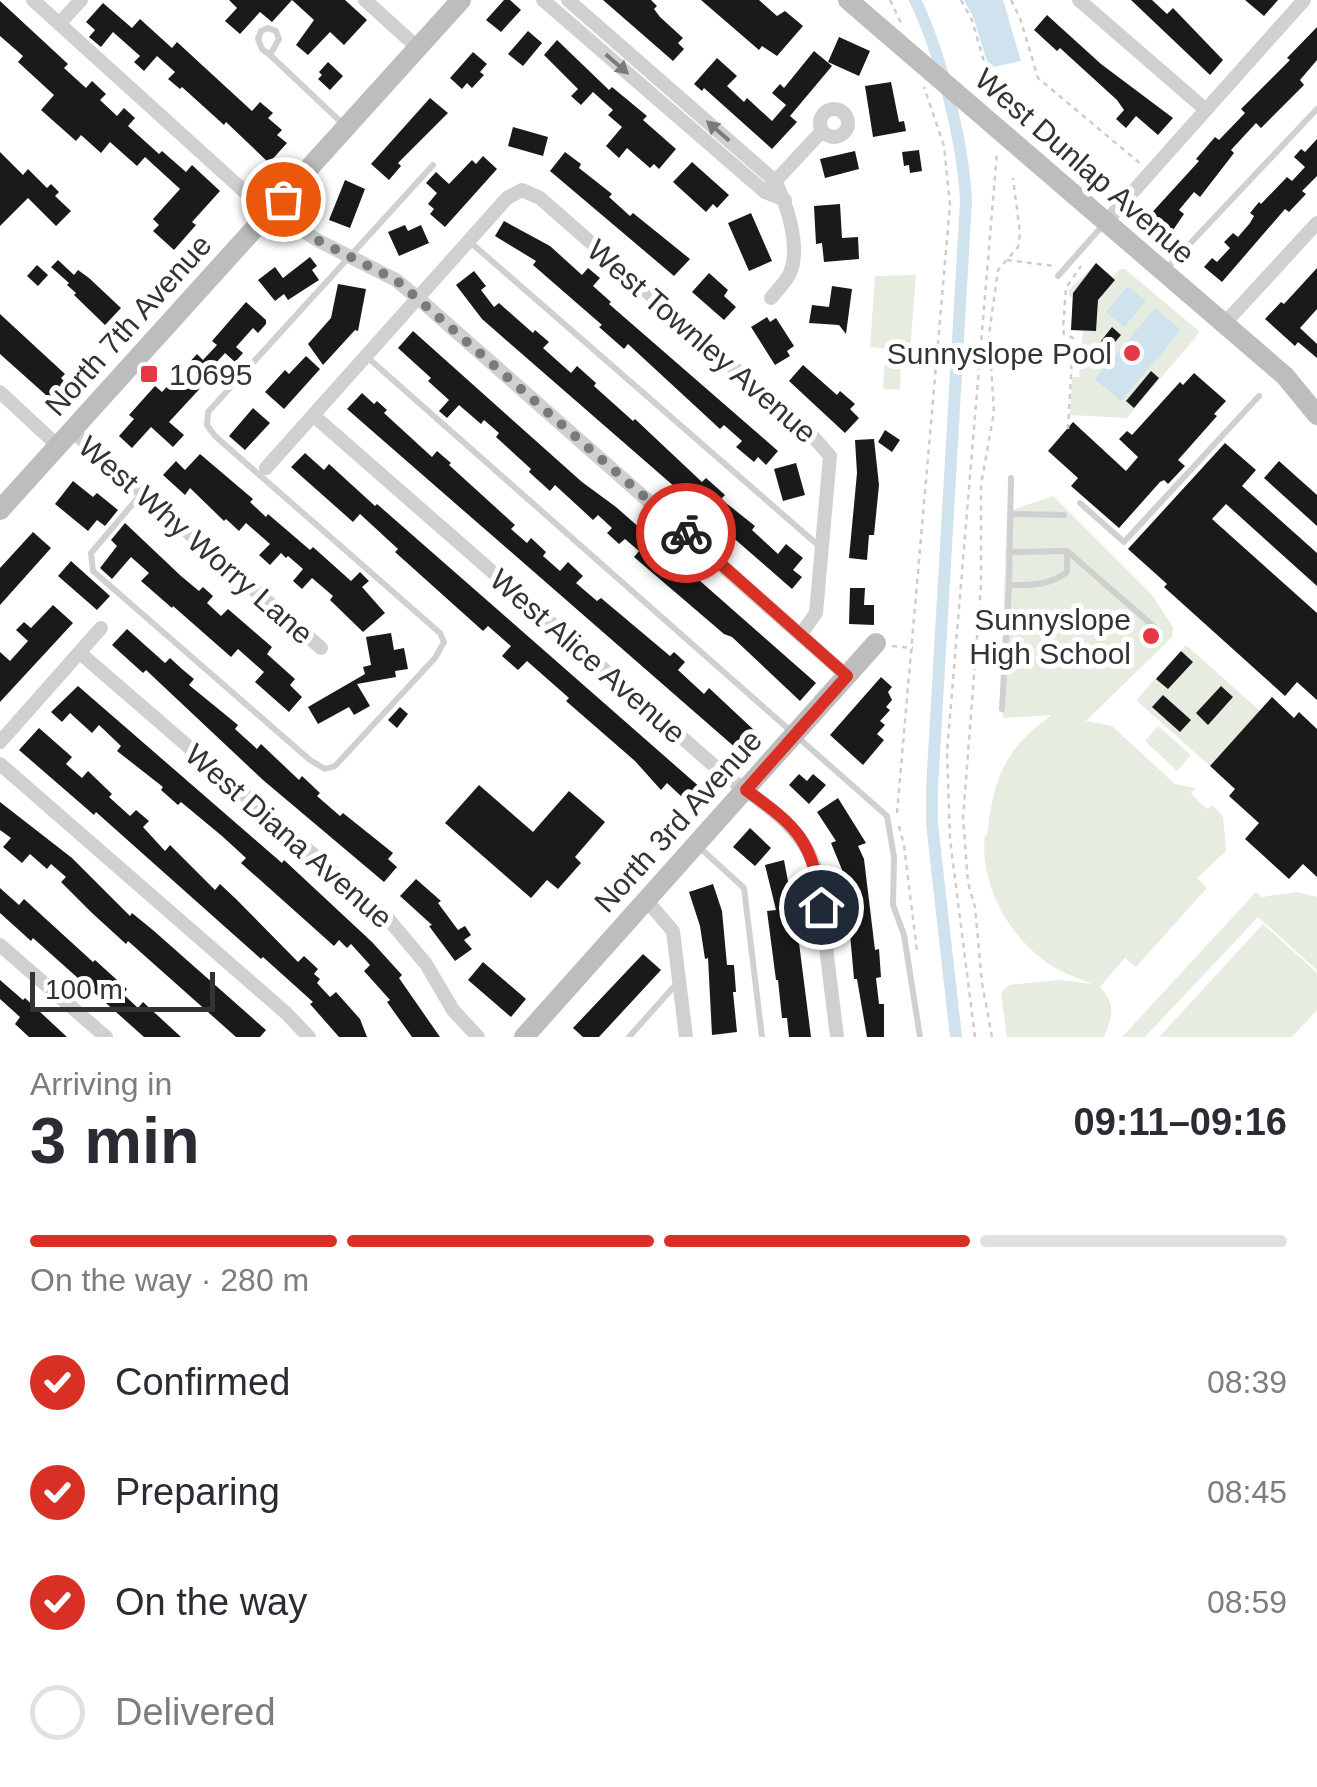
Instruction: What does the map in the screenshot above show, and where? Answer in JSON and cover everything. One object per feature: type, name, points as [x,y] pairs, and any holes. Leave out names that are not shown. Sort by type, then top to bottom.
[{"type":"main road","name":"North 7th Avenue","points":[[0,510],[461,0]]},
{"type":"main road","name":"West Dunlap Avenue","points":[[848,0],[1285,376],[1317,415]]},
{"type":"main road","name":"West Dunlap Avenue","points":[[1285,376],[1317,392]]},
{"type":"main road","name":"North 3rd Avenue","points":[[524,1037],[876,643]]},
{"type":"street","points":[[33,0],[245,192],[317,240],[396,280],[420,299],[847,676]]},
{"type":"street","points":[[59,24],[81,0]]},
{"type":"street","points":[[365,0],[418,48]]},
{"type":"street","points":[[543,0],[688,114]]},
{"type":"street","points":[[568,0],[785,200],[792,266],[771,298]]},
{"type":"street","points":[[1079,0],[1206,110]]},
{"type":"street","points":[[1105,223],[1304,0]]},
{"type":"street","points":[[770,186],[822,132]]},
{"type":"street","name":"West Townley Avenue","points":[[469,242],[507,198],[522,190],[540,198],[830,456],[816,613],[801,634]]},
{"type":"street","points":[[1224,324],[1317,223]]},
{"type":"street","points":[[266,468],[469,242]]},
{"type":"street","name":"West Why Worry Lane","points":[[0,392],[142,493],[320,648]]},
{"type":"street","name":"West Alice Avenue","points":[[314,416],[798,834],[812,854],[838,1037]]},
{"type":"street","points":[[0,742],[101,628]]},
{"type":"street","name":"West Diana Avenue","points":[[80,653],[388,920],[426,964],[453,1010],[478,1037]]},
{"type":"street","points":[[0,764],[309,1037]]},
{"type":"street","points":[[647,901],[673,931],[686,1037]]},
{"type":"street","points":[[0,945],[106,1037]]},
{"type":"lane","points":[[270,55],[347,127]]},
{"type":"lane","points":[[1162,272],[1317,109]]},
{"type":"lane","points":[[142,493],[91,554],[93,570],[310,760],[325,769],[334,766],[435,658],[444,642],[440,633],[215,436],[207,425],[208,412],[434,165]]},
{"type":"lane","points":[[1058,276],[1105,223]]},
{"type":"lane","points":[[469,242],[822,548]]},
{"type":"lane","points":[[367,358],[887,816],[894,857],[894,905],[904,935],[920,1037]]},
{"type":"lane","points":[[1080,504],[1124,542],[1258,396]]},
{"type":"lane","points":[[1002,709],[1011,478]]},
{"type":"lane","points":[[1010,514],[1064,515]]},
{"type":"lane","points":[[1009,552],[1067,550],[1159,631]]},
{"type":"lane","points":[[1008,585],[1044,585],[1056,580],[1067,572],[1067,550]]},
{"type":"lane","points":[[697,845],[744,888],[762,1037]]},
{"type":"lane","points":[[630,1037],[679,982]]},
{"type":"path","points":[[890,0],[900,18]]},
{"type":"path","points":[[961,0],[972,20],[987,72]]},
{"type":"path","points":[[1011,0],[1038,78],[1151,172]]},
{"type":"path","points":[[918,955],[904,845],[897,820],[950,205],[944,146],[925,92]]},
{"type":"path","points":[[974,1037],[950,839],[947,752],[997,152]]},
{"type":"path","points":[[992,1037],[962,818],[982,585],[981,486],[994,412],[989,335],[998,270],[1018,247],[1020,232],[1013,178]]},
{"type":"path","points":[[1068,429],[1073,338],[1064,334],[1063,329],[1066,288],[1090,255]]},
{"type":"path","points":[[1005,260],[1057,264]]},
{"type":"path","points":[[1053,355],[1070,356]]},
{"type":"path","points":[[1071,374],[1080,374]]},
{"type":"path","points":[[876,643],[884,650],[888,645],[913,648]]},
{"type":"shaded area","name":"Sunnyslope Pool","points":[[1096,263],[1113,277],[1125,269],[1200,332],[1127,418],[1070,415],[1072,377],[1079,377],[1083,331],[1071,330],[1073,298],[1069,290]]},
{"type":"shaded area","points":[[916,275],[910,351],[870,347],[875,276]]},
{"type":"shaded area","points":[[885,356],[901,357],[900,390],[883,389]]},
{"type":"shaded area","points":[[1053,496],[1152,595],[1173,627],[1172,637],[1086,721],[1112,726],[1175,784],[1195,788],[1191,794],[1207,809],[1212,805],[1223,816],[1226,851],[1197,878],[1207,888],[1136,967],[1125,958],[1100,987],[1109,999],[1111,1011],[1104,1037],[1007,1037],[1001,993],[1009,985],[1059,980],[1092,984],[1048,963],[1017,934],[991,886],[984,852],[993,797],[1004,766],[1023,740],[1052,715],[1004,718],[1000,708],[1007,512]]},
{"type":"shaded area","points":[[1186,645],[1260,711],[1210,766],[1136,700]]},
{"type":"shaded area","points":[[1158,726],[1191,755],[1177,771],[1145,741]]},
{"type":"shaded area","points":[[1256,892],[1262,897],[1297,892],[1317,897],[1317,970],[1258,917],[1145,1037],[1122,1037]]},
{"type":"shaded area","points":[[1263,924],[1317,973],[1317,1010],[1292,1037],[1159,1037]]},
{"type":"water","points":[[964,0],[1003,0],[1021,61],[989,68]]},
{"type":"water","points":[[1128,286],[1146,301],[1124,327],[1106,312]]},
{"type":"water","points":[[1155,308],[1181,330],[1121,401],[1095,379]]},
{"type":"building","points":[[229,0],[292,0],[272,22],[260,12],[240,34],[225,21],[237,8]]},
{"type":"building","points":[[292,0],[345,0],[367,20],[344,45],[330,32],[308,55],[296,45],[314,20]]},
{"type":"building","points":[[504,0],[510,0],[521,10],[501,32],[486,20]]},
{"type":"building","points":[[603,0],[651,0],[660,17],[683,38],[678,43],[684,49],[673,61]]},
{"type":"building","points":[[701,0],[759,0],[777,16],[785,11],[803,26],[777,56],[762,46],[759,50]]},
{"type":"building","points":[[1131,0],[1152,0],[1167,14],[1173,8],[1223,60],[1210,75]]},
{"type":"building","points":[[1245,0],[1278,0],[1264,16]]},
{"type":"building","points":[[0,1],[68,64],[64,68],[86,88],[92,81],[106,94],[100,100],[117,116],[124,108],[135,118],[128,126],[159,154],[162,151],[186,172],[192,165],[220,191],[192,222],[196,225],[174,250],[153,231],[159,225],[153,219],[180,189],[145,157],[137,166],[110,142],[101,153],[81,135],[76,141],[41,110],[54,95],[18,62],[23,56],[0,36]]},
{"type":"building","points":[[103,3],[132,28],[140,19],[172,48],[177,42],[252,111],[260,102],[273,113],[268,118],[282,130],[277,135],[287,143],[269,163],[226,122],[224,125],[168,79],[175,72],[157,56],[144,71],[134,62],[140,56],[113,32],[101,47],[89,37],[95,30],[86,22]]},
{"type":"building","points":[[1047,15],[1101,64],[1173,118],[1158,135],[1136,116],[1126,128],[1116,119],[1124,110],[1117,100],[1060,48],[1057,51],[1034,30]]},
{"type":"building","points":[[1317,27],[1317,60],[1300,80],[1304,85],[1261,128],[1256,123],[1231,150],[1234,153],[1200,197],[1194,192],[1179,210],[1184,214],[1169,236],[1147,218],[1199,161],[1196,159],[1215,137],[1219,140],[1245,113],[1241,109]]},
{"type":"building","points":[[528,31],[542,43],[523,66],[508,54]]},
{"type":"building","points":[[839,37],[870,51],[859,76],[828,62]]},
{"type":"building","points":[[557,40],[609,90],[612,87],[647,116],[643,120],[676,149],[659,169],[654,164],[650,168],[627,148],[619,158],[606,146],[622,127],[608,115],[613,110],[593,92],[581,105],[571,96],[578,89],[544,55]]},
{"type":"building","points":[[814,51],[832,66],[790,116],[797,122],[772,149],[704,88],[702,91],[694,84],[717,58],[737,76],[727,86],[772,121],[786,105],[772,93],[780,84],[784,88]]},
{"type":"building","points":[[473,52],[487,64],[480,72],[484,75],[472,88],[467,83],[462,89],[450,78]]},
{"type":"building","points":[[328,62],[343,76],[330,90],[318,79]]},
{"type":"building","points":[[891,82],[899,122],[904,121],[906,131],[873,137],[865,86]]},
{"type":"building","points":[[430,98],[448,113],[398,163],[401,166],[389,180],[371,164]]},
{"type":"building","points":[[513,127],[548,137],[543,156],[508,146]]},
{"type":"building","points":[[1317,139],[1317,176],[1302,191],[1306,194],[1289,212],[1285,209],[1222,282],[1204,267],[1212,258],[1217,262],[1230,248],[1224,242],[1233,233],[1238,237],[1250,223],[1254,216],[1250,213],[1259,202],[1287,177],[1292,181],[1305,167],[1294,157]]},
{"type":"building","points":[[919,150],[922,171],[910,173],[909,165],[904,166],[902,152]]},
{"type":"building","points":[[855,151],[859,169],[825,178],[820,159]]},
{"type":"building","points":[[0,152],[23,175],[28,169],[47,188],[51,184],[59,192],[55,196],[71,211],[56,226],[28,198],[0,226]]},
{"type":"building","points":[[565,152],[612,194],[609,197],[630,216],[633,213],[690,259],[674,276],[550,171]]},
{"type":"building","points":[[483,156],[497,169],[445,227],[430,214],[434,209],[428,204],[437,193],[426,183],[436,172],[449,184],[472,160],[476,164]]},
{"type":"building","points":[[692,162],[729,195],[717,208],[713,204],[706,212],[673,182]]},
{"type":"building","points":[[345,180],[365,189],[350,228],[329,220]]},
{"type":"building","points":[[840,204],[842,238],[858,237],[859,259],[824,262],[822,243],[816,244],[814,206]]},
{"type":"building","points":[[751,213],[772,261],[749,271],[728,223]]},
{"type":"building","points":[[504,221],[550,246],[582,275],[588,268],[600,278],[593,286],[609,304],[778,451],[766,465],[758,457],[754,462],[736,447],[742,441],[724,425],[720,429],[628,344],[624,349],[599,327],[602,325],[533,265],[536,261],[495,236]]},
{"type":"building","points":[[405,225],[408,231],[421,225],[429,243],[399,256],[388,232]]},
{"type":"building","points":[[310,257],[317,266],[312,270],[319,280],[288,300],[284,294],[275,301],[258,280],[275,267],[283,278]]},
{"type":"building","points":[[58,260],[74,275],[78,270],[89,278],[121,308],[105,325],[51,267]]},
{"type":"building","points":[[1096,263],[1115,280],[1098,300],[1096,331],[1071,330],[1073,293]]},
{"type":"building","points":[[37,265],[48,275],[38,286],[27,276]]},
{"type":"building","points":[[1317,268],[1317,309],[1300,328],[1317,344],[1317,358],[1298,342],[1295,346],[1265,319]]},
{"type":"building","points":[[474,271],[486,286],[481,290],[494,307],[499,303],[533,333],[535,330],[549,342],[543,348],[571,373],[577,366],[596,383],[594,386],[702,482],[706,478],[725,495],[721,499],[755,526],[752,530],[778,554],[786,544],[803,558],[793,570],[802,577],[792,589],[482,319],[456,285]]},
{"type":"building","points":[[709,273],[728,290],[724,296],[736,307],[724,320],[692,292]]},
{"type":"building","points":[[338,284],[366,289],[358,331],[323,365],[308,344],[331,318]]},
{"type":"building","points":[[832,286],[852,289],[846,334],[839,325],[809,323],[812,305],[829,307]]},
{"type":"building","points":[[246,302],[266,324],[258,333],[253,328],[236,347],[243,353],[235,362],[225,353],[202,378],[206,382],[169,422],[184,435],[173,447],[151,427],[132,448],[119,436],[134,419],[129,415],[155,386],[162,392],[197,354],[203,360],[217,345],[212,341]]},
{"type":"building","points":[[0,314],[65,374],[61,378],[71,388],[56,404],[0,354]]},
{"type":"building","points":[[767,317],[770,322],[776,318],[794,346],[787,351],[790,356],[775,365],[751,327]]},
{"type":"building","points":[[1112,327],[1121,335],[1110,348],[1101,341]]},
{"type":"building","points":[[413,331],[816,683],[800,701],[732,637],[634,557],[639,551],[625,539],[619,544],[607,533],[612,528],[598,515],[593,520],[555,485],[550,491],[484,420],[481,424],[459,405],[447,418],[439,411],[449,400],[398,348]]},
{"type":"building","points":[[306,356],[320,369],[284,409],[265,392],[285,370],[289,374]]},
{"type":"building","points":[[803,365],[837,395],[840,391],[855,404],[850,409],[859,418],[845,433],[789,381]]},
{"type":"building","points":[[1151,371],[1159,378],[1134,408],[1126,401]]},
{"type":"building","points":[[1194,373],[1226,401],[1178,460],[1185,466],[1168,484],[1160,482],[1119,528],[1071,486],[1078,478],[1048,451],[1073,422],[1126,471],[1138,457],[1119,439],[1127,431],[1132,435],[1180,382],[1183,385]]},
{"type":"building","points":[[362,393],[387,410],[384,413],[432,457],[437,451],[451,463],[515,525],[511,529],[527,543],[531,538],[560,571],[568,562],[583,576],[576,583],[597,601],[601,598],[670,656],[674,652],[685,662],[678,670],[704,694],[709,688],[755,731],[751,735],[758,742],[745,756],[347,409]]},
{"type":"building","points":[[253,408],[270,423],[245,450],[229,436]]},
{"type":"building","points":[[885,430],[900,440],[892,452],[878,442]]},
{"type":"building","points":[[874,439],[879,485],[874,535],[869,535],[867,560],[849,558],[857,473],[855,440]]},
{"type":"building","points":[[1225,443],[1256,470],[1242,486],[1317,553],[1317,586],[1226,504],[1212,519],[1317,613],[1317,700],[1297,682],[1285,696],[1164,587],[1167,584],[1128,549]]},
{"type":"building","points":[[305,453],[324,470],[329,464],[377,504],[710,796],[697,811],[667,783],[661,790],[527,661],[518,670],[502,656],[511,646],[488,626],[483,631],[395,552],[398,549],[360,514],[353,522],[291,467]]},
{"type":"building","points":[[200,454],[253,499],[250,502],[266,517],[268,514],[310,550],[313,547],[351,581],[360,572],[369,581],[362,587],[385,613],[363,632],[312,578],[302,589],[293,581],[303,569],[288,556],[281,553],[270,565],[259,555],[270,544],[246,523],[239,531],[190,488],[185,495],[163,475],[176,461],[185,470]]},
{"type":"building","points":[[1279,461],[1317,495],[1317,526],[1264,478]]},
{"type":"building","points":[[796,463],[805,495],[783,501],[774,469]]},
{"type":"building","points":[[73,481],[118,510],[105,526],[97,520],[88,531],[55,504]]},
{"type":"building","points":[[125,523],[199,591],[203,587],[213,596],[207,603],[221,616],[228,609],[272,647],[267,654],[295,679],[290,685],[302,697],[289,712],[255,682],[264,672],[238,649],[231,657],[172,608],[141,581],[149,573],[131,557],[112,579],[100,568],[117,546],[111,540]]},
{"type":"building","points":[[33,532],[51,548],[0,605],[0,568]]},
{"type":"building","points":[[71,561],[110,596],[97,610],[58,576]]},
{"type":"building","points":[[850,588],[865,588],[864,605],[874,605],[874,625],[849,624]]},
{"type":"building","points":[[53,605],[73,623],[0,702],[0,652],[10,661],[28,641],[16,630],[24,622],[31,628]]},
{"type":"building","points":[[127,629],[165,663],[170,658],[194,679],[189,685],[238,725],[235,729],[257,749],[261,744],[299,780],[302,776],[340,816],[343,813],[393,853],[388,859],[397,867],[384,882],[263,780],[146,670],[143,673],[112,645]]},
{"type":"building","points":[[391,633],[394,650],[404,648],[408,669],[395,671],[396,677],[357,684],[370,706],[354,715],[349,707],[318,724],[308,707],[365,674],[363,667],[371,665],[366,637]]},
{"type":"building","points":[[1181,651],[1193,662],[1168,689],[1156,679]]},
{"type":"building","points":[[881,677],[892,687],[888,692],[892,700],[886,707],[890,710],[880,721],[885,725],[877,734],[884,740],[863,765],[830,735]]},
{"type":"building","points":[[78,686],[282,863],[284,860],[372,942],[402,975],[399,978],[440,1037],[412,1037],[387,1002],[390,1000],[364,971],[370,965],[351,944],[347,948],[339,940],[334,946],[241,863],[246,858],[222,836],[181,802],[178,805],[161,790],[163,787],[117,751],[121,746],[99,725],[92,733],[70,713],[62,722],[51,712]]},
{"type":"building","points":[[1221,686],[1233,697],[1208,725],[1196,713]]},
{"type":"building","points":[[1163,695],[1191,720],[1180,732],[1152,707]]},
{"type":"building","points":[[1272,697],[1294,718],[1299,712],[1317,729],[1317,877],[1303,864],[1289,879],[1245,839],[1259,823],[1229,796],[1235,789],[1210,766]]},
{"type":"building","points":[[400,707],[408,714],[397,728],[388,720]]},
{"type":"building","points":[[39,728],[72,757],[66,764],[82,778],[88,771],[130,816],[136,810],[149,821],[143,827],[165,851],[170,845],[215,890],[220,884],[298,962],[304,956],[318,969],[314,974],[320,979],[317,983],[330,997],[336,992],[360,1019],[367,1037],[339,1037],[310,1004],[313,1002],[263,957],[19,750]]},
{"type":"building","points":[[799,774],[807,781],[813,774],[826,785],[809,804],[789,785]]},
{"type":"building","points":[[479,785],[533,832],[569,791],[605,822],[575,857],[581,863],[558,889],[547,880],[531,898],[445,823]]},
{"type":"building","points":[[838,798],[866,843],[858,846],[864,859],[875,950],[879,949],[881,977],[876,978],[879,1004],[884,1004],[884,1037],[867,1037],[854,979],[845,877],[831,843],[836,841],[817,812]]},
{"type":"building","points":[[0,802],[72,858],[130,916],[132,913],[154,931],[266,1030],[260,1037],[236,1037],[92,913],[61,882],[66,877],[51,864],[47,869],[30,854],[22,863],[3,847],[11,838],[0,830]]},
{"type":"building","points":[[750,828],[771,848],[755,866],[733,847]]},
{"type":"building","points":[[784,860],[811,1037],[789,1037],[776,980],[767,911],[776,910],[765,865]]},
{"type":"building","points":[[416,879],[441,901],[438,903],[458,930],[465,926],[471,935],[464,940],[472,949],[455,961],[429,926],[432,925],[400,896]]},
{"type":"building","points":[[713,884],[722,911],[727,965],[734,965],[737,1032],[712,1035],[708,958],[705,959],[689,892]]},
{"type":"building","points":[[0,888],[19,905],[24,899],[127,989],[123,994],[138,1008],[143,1002],[181,1037],[144,1037],[0,913]]},
{"type":"building","points":[[643,954],[661,970],[599,1037],[583,1037],[573,1028]]},
{"type":"building","points":[[483,962],[526,999],[511,1017],[468,980]]},
{"type":"building","points":[[0,980],[67,1037],[29,1037],[15,1024],[20,1017],[0,999]]},
{"type":"waterway","points":[[915,0],[949,98],[966,201],[932,788],[932,824],[956,1037]]},
{"type":"way so far","points":[[283,199],[272,210],[317,240],[396,280],[686,533]]},
{"type":"place","name":"Sunnyslope Pool","points":[[1132,353]]},
{"type":"place","name":"10695","points":[[149,374]]},
{"type":"place","name":"Sunnyslope High School","points":[[1151,636]]},
{"type":"route","points":[[686,533],[847,676],[746,790],[798,834],[812,854],[821,907]]}]
